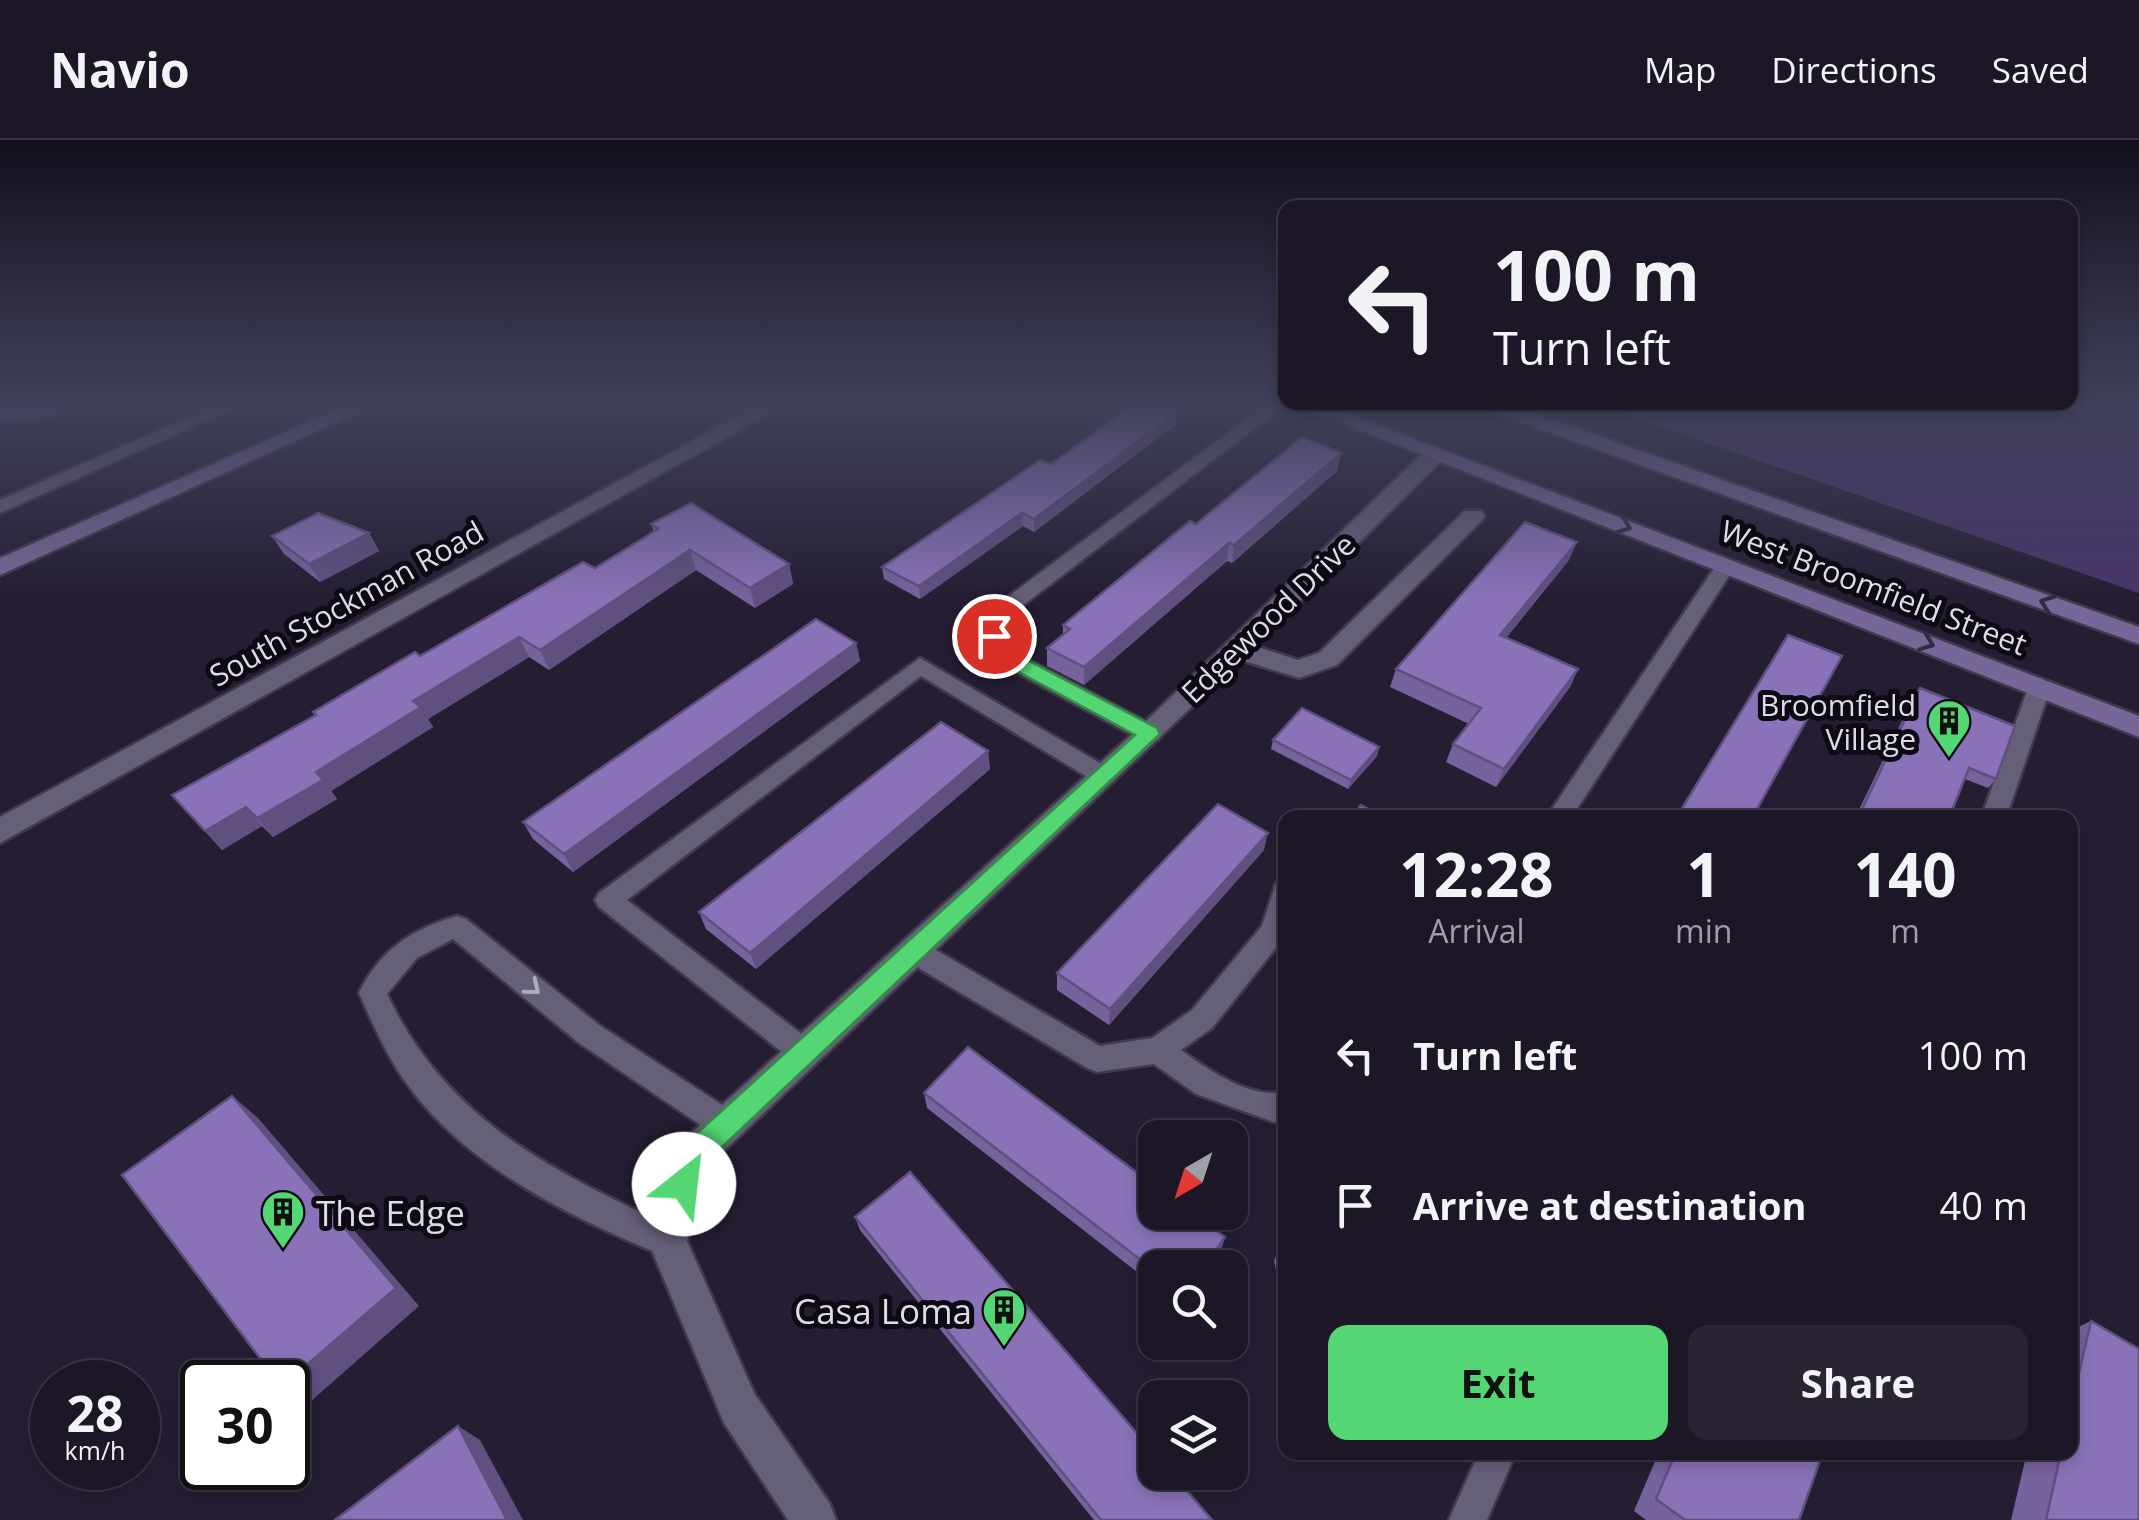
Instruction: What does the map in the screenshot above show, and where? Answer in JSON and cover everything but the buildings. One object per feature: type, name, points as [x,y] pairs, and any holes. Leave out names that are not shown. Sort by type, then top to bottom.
[{"type":"main road","points":[[2,563],[219,468]]},
{"type":"main road","name":"West Broomfield Street","points":[[1473,468],[2139,727]]},
{"type":"main road","name":"West Broomfield Street","points":[[1669,468],[2139,636]]},
{"type":"street","name":"South Stockman Road","points":[[0,831],[659,468]]},
{"type":"street","name":"Edgewood Drive","points":[[666,1241],[693,1155],[1150,734],[1420,468]]},
{"type":"street","points":[[1237,650],[1300,669],[1328,659],[1473,516]]},
{"type":"street","points":[[666,1241],[739,1408],[814,1520]]},
{"type":"lane","points":[[0,506],[86,468]]},
{"type":"lane","points":[[1150,734],[1009,658],[994,636],[1004,610],[1192,468]]},
{"type":"lane","points":[[1563,810],[1726,565]]},
{"type":"lane","points":[[802,1051],[608,900],[920,664],[1102,775]]},
{"type":"lane","points":[[1996,810],[2040,686]]},
{"type":"lane","points":[[912,950],[1097,1060],[1158,1050],[1202,1019],[1274,931],[1278,916]]},
{"type":"lane","points":[[666,1241],[546,1184],[450,1114],[386,1029],[373,993],[396,955],[434,933],[458,926],[589,1034],[725,1124]]},
{"type":"lane","points":[[1158,1050],[1206,1084],[1278,1107]]},
{"type":"lane","points":[[1468,1520],[1494,1460]]},
{"type":"shaded area","points":[[1781,468],[2139,468],[2139,593]]},
{"type":"place","name":"Broomfield Village","points":[[1949,759]]},
{"type":"place","name":"The Edge","points":[[283,1250]]},
{"type":"place","name":"Casa Loma","points":[[1004,1348]]},
{"type":"route","points":[[684,1184],[693,1155],[1150,734],[1009,658],[994,636]]}]
